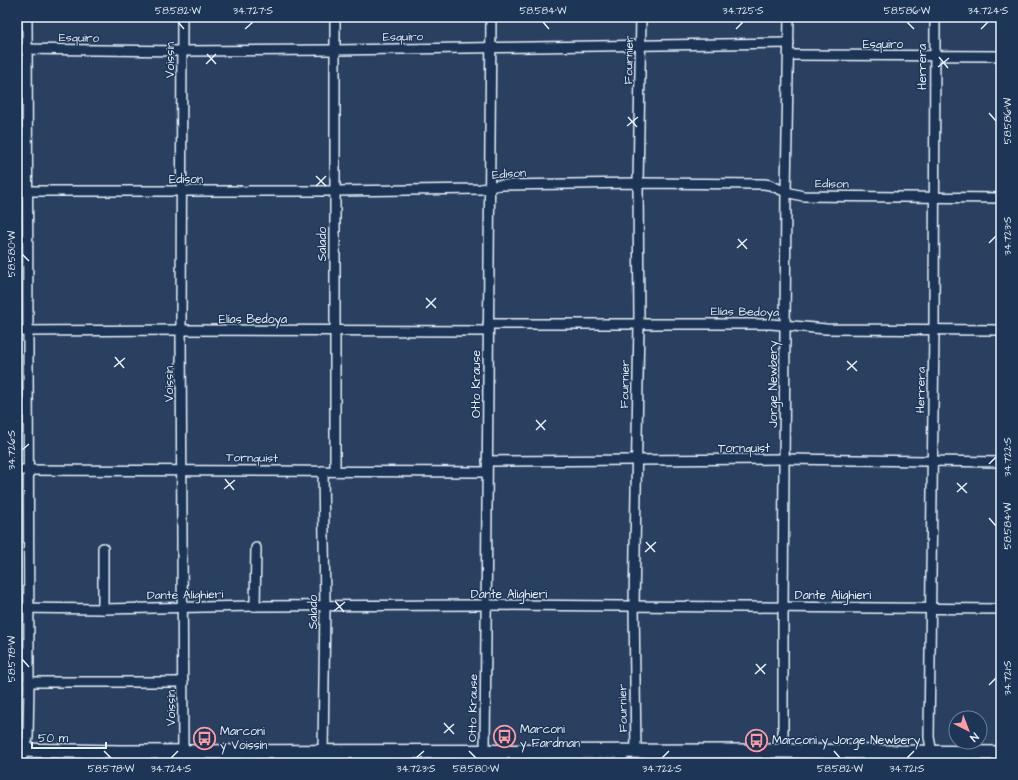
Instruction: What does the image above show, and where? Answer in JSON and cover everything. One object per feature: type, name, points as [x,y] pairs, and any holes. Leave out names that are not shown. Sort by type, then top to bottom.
[{"type":"street","points":[[20,763],[21,750],[28,738],[29,682],[27,331],[28,191],[22,49],[27,17]]},
{"type":"street","name":"Voissin","points":[[182,17],[181,330],[184,682],[183,751]]},
{"type":"street","name":"Salado","points":[[335,17],[335,471]]},
{"type":"street","name":"Otto Krause","points":[[485,751],[487,606],[486,472],[491,17]]},
{"type":"street","name":"Fournier","points":[[636,752],[634,606],[639,323],[638,183],[641,17]]},
{"type":"street","name":"Jorge Newbery","points":[[783,751],[786,192],[790,55],[789,17]]},
{"type":"street","name":"Herrera","points":[[934,758],[930,737],[930,608],[934,330],[935,17]]},
{"type":"street","name":"Esquiro","points":[[22,49],[182,51],[789,44]]},
{"type":"street","name":"Esquiro","points":[[790,55],[1001,56]]},
{"type":"street","name":"Edison","points":[[17,191],[335,191],[481,189],[499,185],[638,183],[770,184],[786,192],[803,196],[1001,198]]},
{"type":"street","name":"Elías Bedoya","points":[[17,331],[334,331],[639,323],[771,324],[826,328],[1001,330]]},
{"type":"street","name":"Tornquist","points":[[487,461],[784,459],[1001,462]]},
{"type":"street","name":"Tornquist","points":[[17,470],[486,472]]},
{"type":"street","name":"Salado","points":[[323,471],[325,606],[323,752]]},
{"type":"street","points":[[102,548],[103,609]]},
{"type":"street","points":[[255,606],[256,548]]},
{"type":"street","name":"Dante Alighieri","points":[[17,608],[103,609],[255,606],[634,606],[1001,608]]},
{"type":"street","points":[[29,682],[184,682]]},
{"type":"street","points":[[21,750],[140,758],[183,751],[251,758],[323,752],[394,758],[485,751],[522,757],[622,757],[636,752],[766,757],[783,751],[934,758],[1001,753]]},
{"type":"place","name":"Marconi y Fardman","points":[[504,736]]},
{"type":"place","name":"Marconi y Voissín","points":[[205,738]]},
{"type":"place","name":"Marconi y Jorge Newbery","points":[[756,740]]}]
